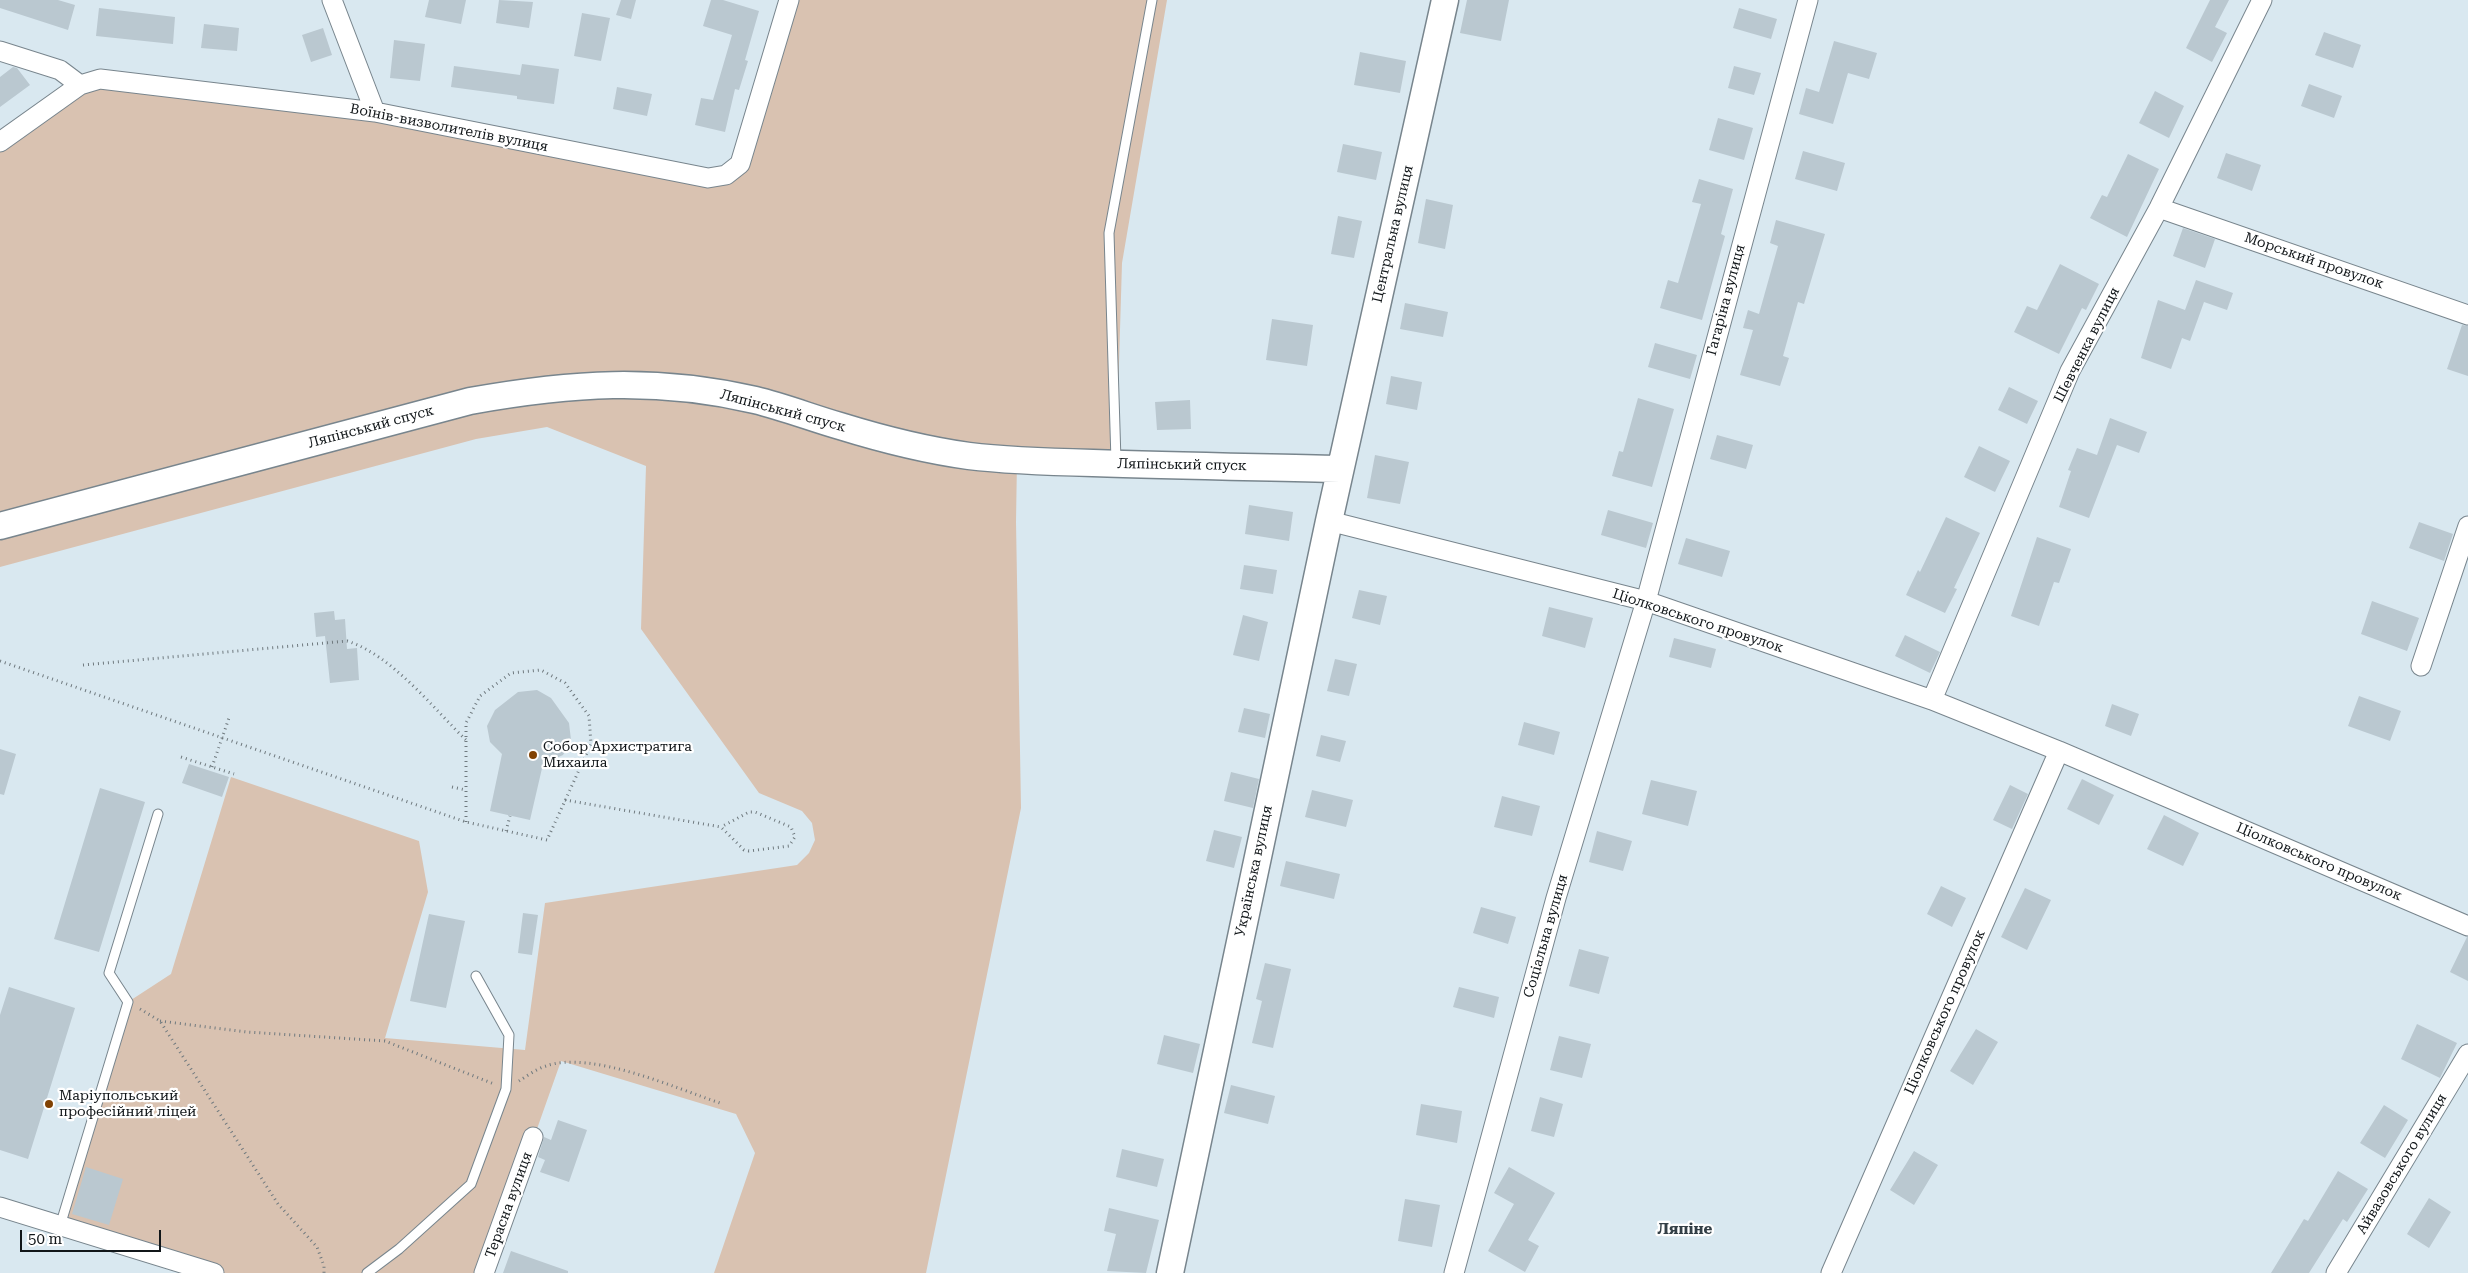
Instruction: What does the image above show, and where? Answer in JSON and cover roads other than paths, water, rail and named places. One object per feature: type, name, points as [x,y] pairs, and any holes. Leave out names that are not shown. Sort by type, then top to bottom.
[{"type":"street","points":[[332,0],[375,112]]},
{"type":"street","name":"Воїнів-визволителів вулиця","points":[[0,142],[80,85],[100,79],[375,112],[708,178],[726,176],[740,164],[789,0]]},
{"type":"street","name":"Центральна вулиця","points":[[1340,469],[1445,0]]},
{"type":"street","name":"Гагаріна вулиця","points":[[1646,601],[1808,0]]},
{"type":"street","name":"Шевченка вулиця","points":[[1932,700],[2070,371],[2159,208],[2262,0]]},
{"type":"street","points":[[0,51],[60,70],[80,85]]},
{"type":"street","name":"Морський провулок","points":[[2159,208],[2468,315]]},
{"type":"street","name":"Ляпінський спуск","points":[[0,526],[470,401],[537,389],[604,384],[660,385],[717,392],[757,401],[882,438],[968,456],[1116,464],[1340,469]]},
{"type":"street","name":"Українська вулиця","points":[[1170,1273],[1340,469]]},
{"type":"street","name":"Ціолковського провулок","points":[[1329,521],[1646,601],[1932,700],[2059,751],[2468,926]]},
{"type":"street","points":[[2421,666],[2468,526]]},
{"type":"street","name":"Соціальна вулиця","points":[[1454,1273],[1556,898],[1646,601]]},
{"type":"street","name":"Ціолковського провулок","points":[[1831,1273],[2059,751]]},
{"type":"street","name":"Айвазовського вулиця","points":[[2336,1273],[2468,1054]]},
{"type":"street","name":"Терасна вулиця","points":[[484,1273],[534,1137]]},
{"type":"street","points":[[0,1207],[180,1268],[214,1273]]},
{"type":"lane","points":[[1116,464],[1109,233],[1152,0]]},
{"type":"lane","points":[[60,1226],[128,1002],[109,973],[158,814]]},
{"type":"lane","points":[[367,1273],[399,1249],[471,1184],[506,1089],[509,1035],[476,976]]},
{"type":"place","name":"Собор Архистратига Михаила","points":[[533,755]]},
{"type":"place","name":"Маріупольський професійний ліцей","points":[[49,1104]]},
{"type":"district","name":"Ляпіне","points":[[1685,1230]]}]
